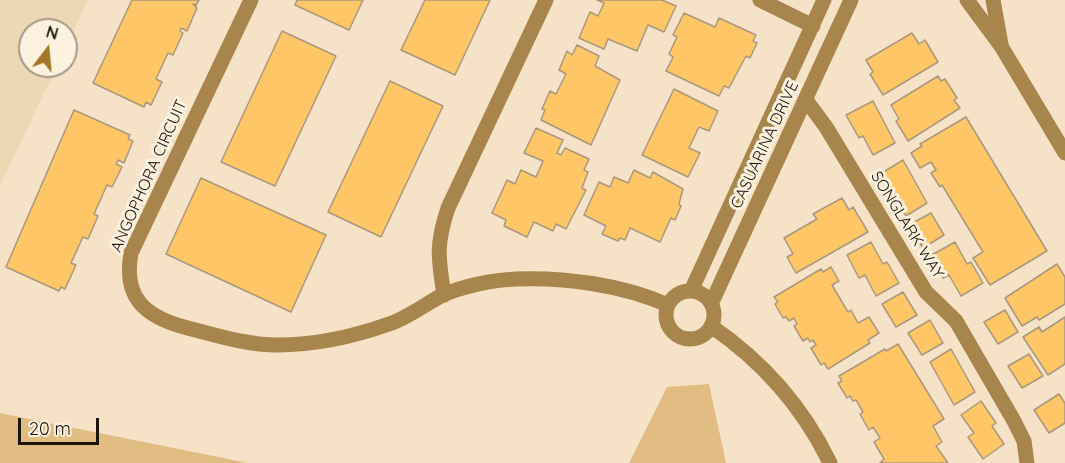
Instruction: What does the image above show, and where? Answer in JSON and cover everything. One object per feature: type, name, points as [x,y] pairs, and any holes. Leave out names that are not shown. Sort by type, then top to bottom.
[{"type":"street","name":"ANGOPHORA CIRCUIT","points":[[251,0],[131,253],[128,270],[130,286],[143,309],[169,323],[229,339],[278,345],[336,338],[391,323],[444,295],[516,279],[590,283],[668,305]]},
{"type":"street","points":[[444,295],[438,255],[439,237],[448,208],[546,0]]},
{"type":"street","points":[[760,0],[813,26]]},
{"type":"street","name":"CASUARINA DRIVE","points":[[690,291],[824,0]]},
{"type":"street","name":"CASUARINA DRIVE","points":[[711,304],[851,0]]},
{"type":"street","points":[[967,0],[1001,46],[1065,153]]},
{"type":"street","points":[[993,0],[1001,46]]},
{"type":"street","name":"SONGLARK WAY","points":[[806,100],[826,127],[926,292],[956,321],[1014,421],[1024,441],[1027,463]]},
{"type":"street","points":[[690,291],[702,294],[711,304],[713,311],[711,326],[700,337],[684,338],[676,334],[667,321],[668,305],[677,295],[690,291]]},
{"type":"street","points":[[711,326],[731,339],[780,384],[811,426],[830,463]]},
{"type":"shaded area","points":[[0,0],[88,0],[78,21],[78,18],[18,18],[18,78],[51,78],[0,186]]},
{"type":"shaded area","points":[[709,384],[726,463],[629,463],[667,387]]},
{"type":"shaded area","points":[[0,413],[248,463],[0,463]]},
{"type":"building","points":[[132,0],[199,0],[196,5],[193,4],[197,8],[187,31],[181,28],[180,31],[183,33],[173,55],[168,53],[156,79],[162,82],[151,105],[146,102],[144,107],[93,83]]},
{"type":"building","points":[[297,0],[363,0],[349,30],[295,5]]},
{"type":"building","points":[[425,0],[490,0],[455,75],[401,50]]},
{"type":"building","points":[[597,0],[662,0],[676,6],[664,32],[648,25],[637,51],[608,39],[604,49],[579,38],[590,12],[598,16],[604,3]]},
{"type":"building","points":[[684,13],[715,27],[719,18],[756,35],[753,41],[757,43],[750,58],[746,56],[729,88],[724,86],[719,96],[666,71],[673,57],[669,54],[677,37],[673,35]]},
{"type":"building","points":[[282,31],[336,56],[275,186],[221,162]]},
{"type":"building","points":[[912,33],[919,44],[925,40],[938,62],[883,95],[870,74],[873,72],[866,60]]},
{"type":"building","points":[[577,45],[599,56],[595,66],[620,80],[591,145],[541,120],[545,110],[542,109],[550,91],[556,94],[566,74],[559,70],[567,51],[572,55]]},
{"type":"building","points":[[938,76],[941,81],[945,79],[957,98],[954,100],[960,108],[908,141],[896,121],[899,119],[891,105]]},
{"type":"building","points":[[390,81],[443,106],[381,237],[328,212]]},
{"type":"building","points":[[674,89],[718,111],[709,131],[699,127],[689,148],[700,153],[688,177],[642,155]]},
{"type":"building","points":[[873,101],[895,143],[873,155],[863,136],[859,138],[846,115]]},
{"type":"building","points":[[74,110],[130,135],[128,139],[133,141],[124,163],[118,160],[116,164],[122,167],[112,187],[107,185],[94,214],[98,216],[88,239],[83,237],[71,263],[76,265],[65,289],[61,287],[59,291],[6,267]]},
{"type":"building","points":[[966,117],[1047,251],[990,285],[973,258],[983,252],[942,185],[940,187],[931,173],[936,170],[931,162],[920,168],[911,153],[922,146],[920,144]]},
{"type":"building","points":[[536,128],[563,140],[557,153],[561,155],[565,148],[589,159],[584,170],[588,172],[582,188],[586,190],[566,229],[556,224],[553,231],[534,222],[527,237],[504,226],[506,220],[492,213],[507,180],[515,184],[521,170],[536,177],[543,161],[524,153]]},
{"type":"building","points":[[903,160],[927,203],[906,216],[882,173]]},
{"type":"building","points":[[634,170],[650,178],[653,172],[683,189],[679,204],[681,206],[675,220],[671,218],[660,242],[630,228],[625,240],[620,238],[618,241],[602,234],[606,226],[584,215],[599,182],[610,187],[614,177],[628,183]]},
{"type":"building","points":[[201,178],[326,235],[291,312],[166,254]]},
{"type":"building","points":[[842,198],[849,210],[853,207],[868,232],[796,273],[787,257],[793,254],[784,238],[817,219],[813,214]]},
{"type":"building","points":[[931,213],[944,235],[923,248],[909,225]]},
{"type":"building","points":[[871,242],[883,264],[887,262],[899,283],[876,296],[865,275],[859,278],[847,255]]},
{"type":"building","points":[[955,242],[967,264],[971,262],[983,283],[961,296],[949,275],[943,278],[930,256]]},
{"type":"building","points":[[1057,264],[1065,277],[1065,304],[1039,320],[1037,317],[1022,326],[1005,298]]},
{"type":"building","points":[[831,267],[839,281],[832,285],[848,312],[851,310],[858,323],[869,317],[879,333],[868,340],[870,343],[828,369],[824,363],[821,365],[811,348],[816,345],[813,340],[810,342],[808,338],[803,341],[794,326],[797,324],[794,318],[789,321],[786,317],[783,318],[775,304],[778,302],[774,297],[821,269],[823,272]]},
{"type":"building","points":[[903,292],[917,315],[896,327],[882,304]]},
{"type":"building","points":[[1005,310],[1018,332],[998,344],[984,322]]},
{"type":"building","points":[[1065,317],[1065,364],[1048,375],[1023,337],[1039,327],[1042,332]]},
{"type":"building","points":[[930,320],[943,343],[922,355],[908,333]]},
{"type":"building","points":[[898,344],[944,419],[933,426],[942,442],[936,446],[948,463],[880,463],[884,459],[874,442],[880,438],[873,427],[869,430],[860,414],[863,412],[856,400],[853,401],[850,396],[847,398],[838,383],[842,381],[839,376],[885,349],[886,351]]},
{"type":"building","points":[[951,349],[975,392],[954,405],[930,362]]},
{"type":"building","points":[[1029,354],[1043,376],[1022,388],[1008,366]]},
{"type":"building","points":[[1059,394],[1065,403],[1065,423],[1049,433],[1034,410]]},
{"type":"building","points":[[981,401],[996,423],[992,426],[1004,444],[983,459],[968,437],[974,433],[961,415]]}]
